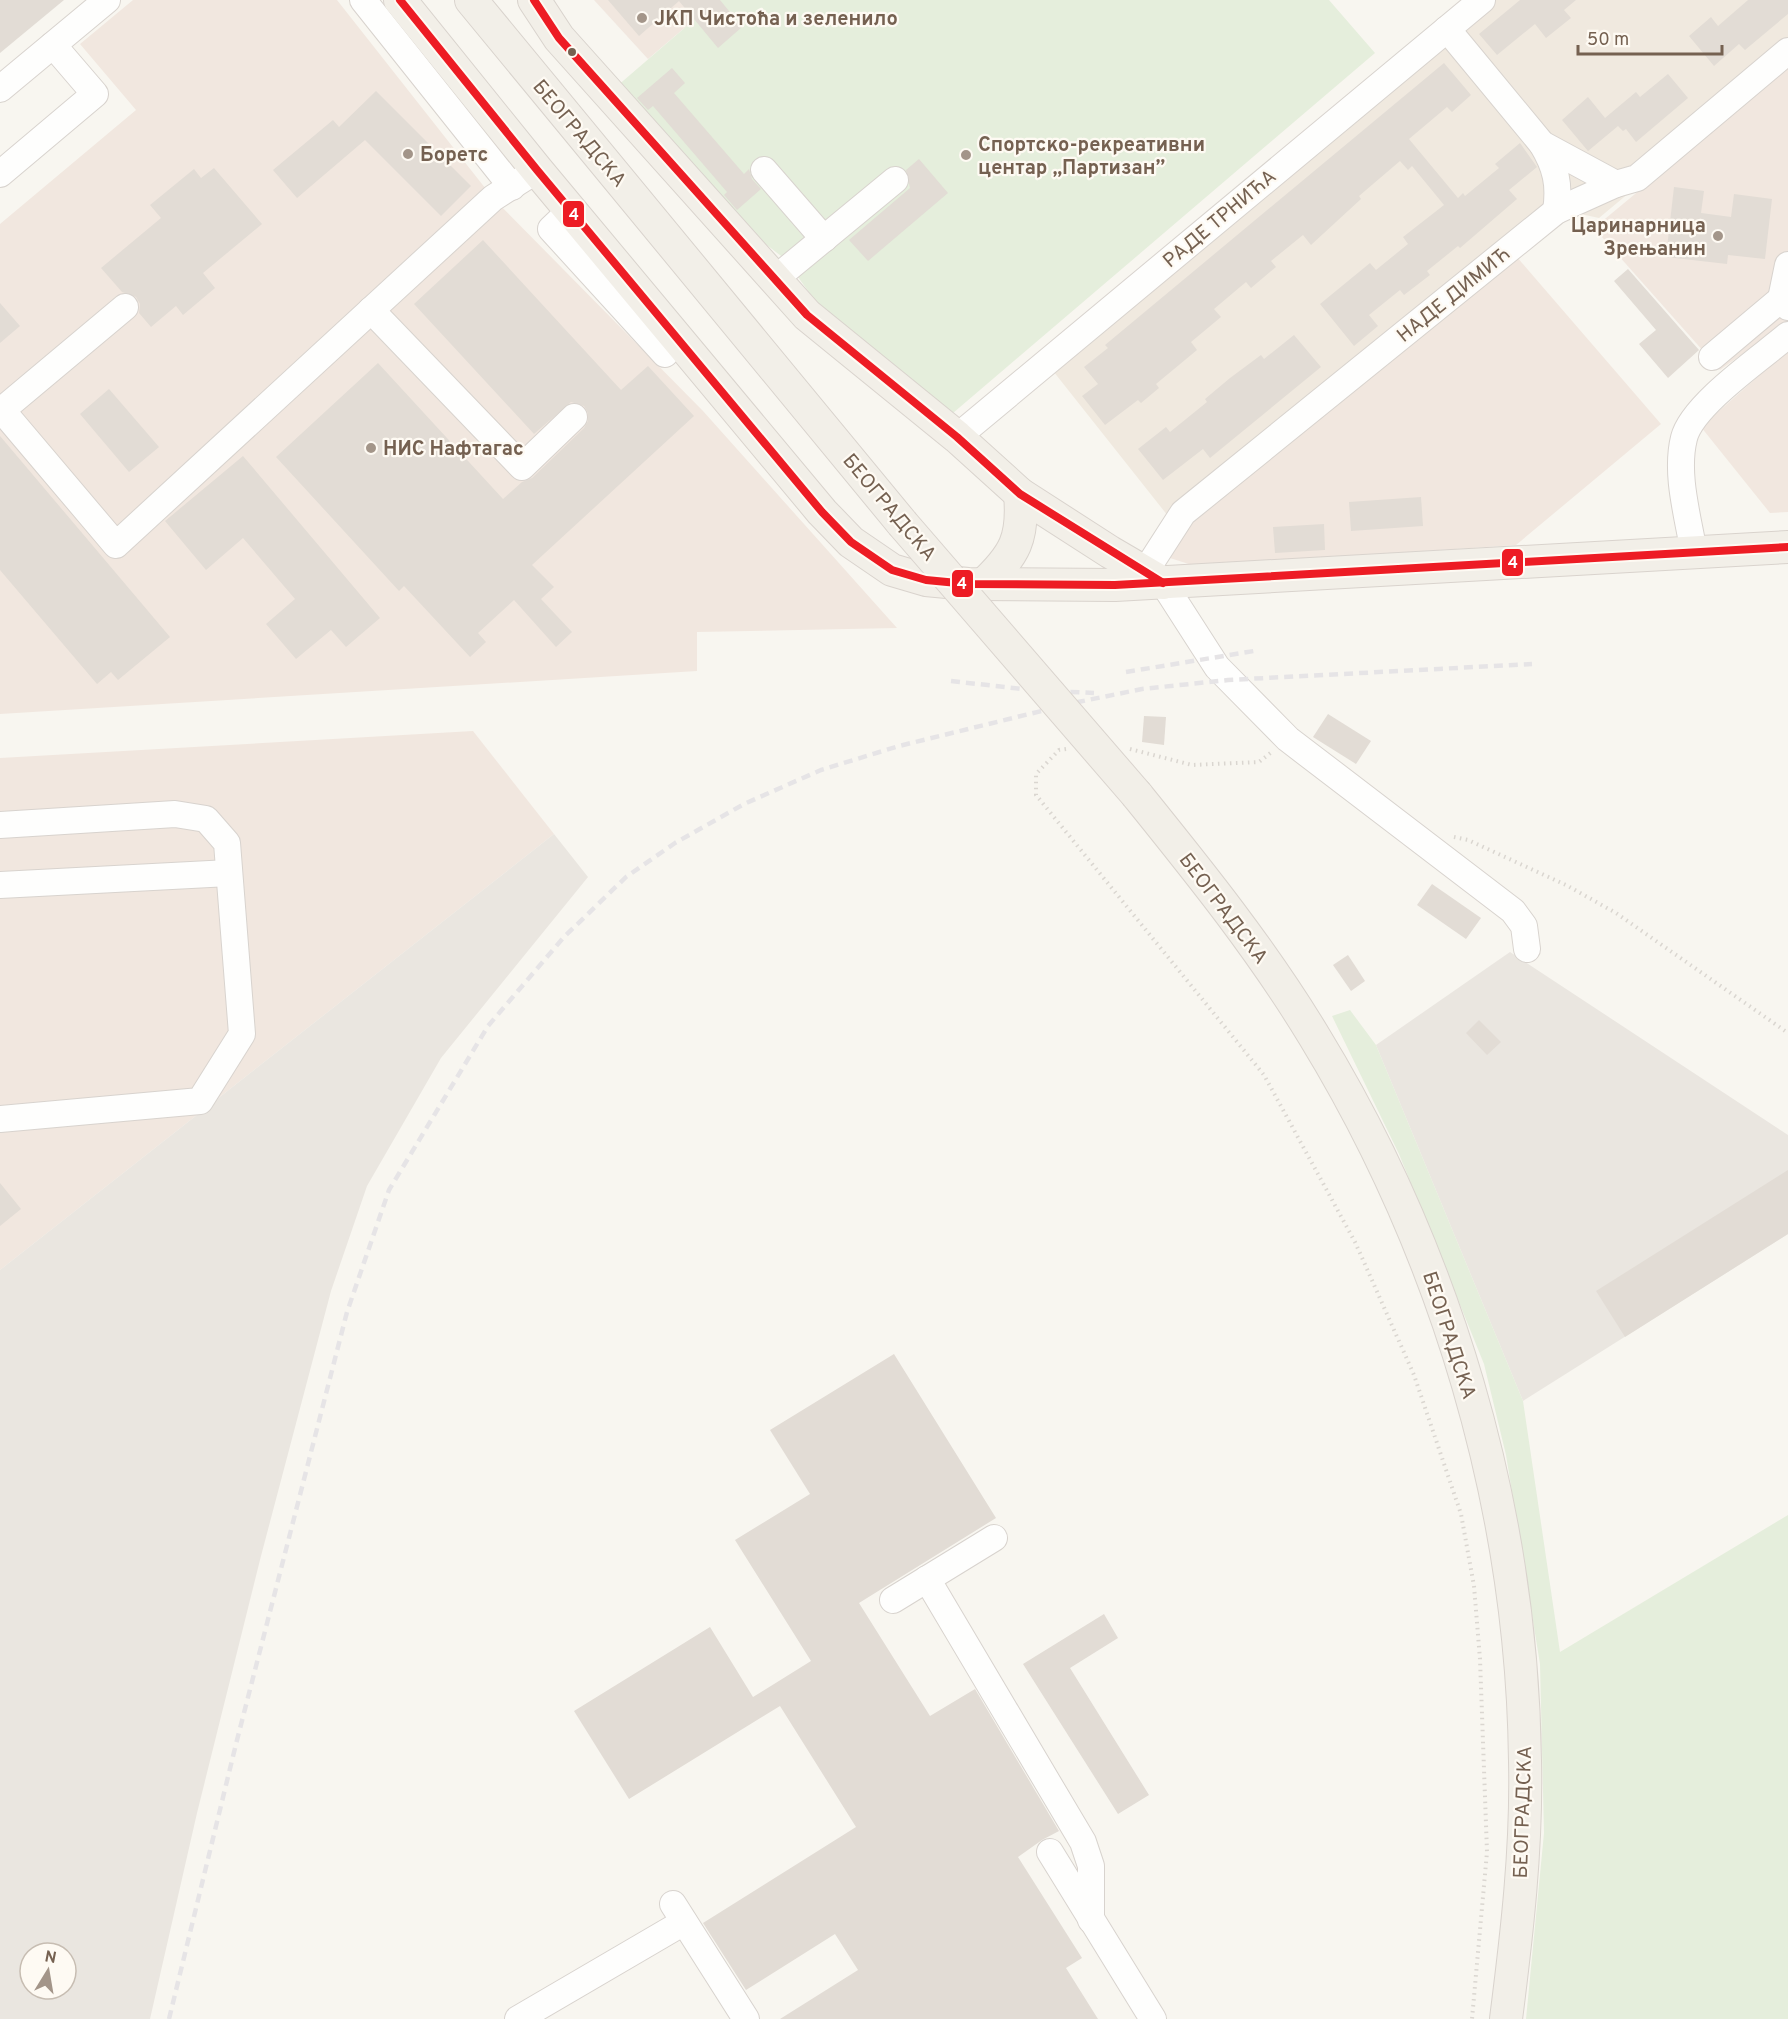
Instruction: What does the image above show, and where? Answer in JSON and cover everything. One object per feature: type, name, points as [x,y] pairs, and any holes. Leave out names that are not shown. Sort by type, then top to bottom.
[{"type":"main road","points":[[400,0],[524,178],[571,210],[851,542],[892,570],[926,580],[982,585],[1788,547]]},
{"type":"main road","name":"БЕОГРАДСКА","points":[[471,0],[902,523],[1137,795],[1253,943],[1341,1081],[1410,1223],[1439,1297],[1468,1384],[1487,1458],[1505,1544],[1524,1715],[1523,1856],[1506,2019]]},
{"type":"main road","points":[[534,0],[559,38],[807,315],[957,437],[1020,494],[1110,552],[1154,577]]},
{"type":"main road","points":[[982,585],[1001,568],[1020,536],[1022,516],[1020,494]]},
{"type":"street","points":[[0,89],[107,0]]},
{"type":"street","points":[[125,307],[1,409],[116,545],[493,198],[524,178],[363,0]]},
{"type":"street","name":"РАДЕ ТРНИЋА","points":[[957,437],[1482,0]]},
{"type":"street","points":[[1447,29],[1542,144],[1557,174],[1556,211]]},
{"type":"street","points":[[0,174],[95,94],[53,45]]},
{"type":"street","name":"НАДЕ ДИМИЋ","points":[[1154,577],[1183,513],[1556,211],[1616,183],[1637,178],[1788,51]]},
{"type":"street","points":[[1542,144],[1616,183]]},
{"type":"street","points":[[764,170],[824,238]]},
{"type":"street","points":[[775,279],[895,180]]},
{"type":"street","points":[[571,210],[550,229],[665,354]]},
{"type":"street","points":[[1712,357],[1784,303],[1788,265]]},
{"type":"street","points":[[371,310],[522,467],[574,417]]},
{"type":"street","points":[[1694,553],[1682,471],[1684,437],[1694,417],[1707,403],[1788,335]]},
{"type":"street","points":[[1154,577],[1218,667],[1288,739],[1514,910],[1524,926],[1527,949]]},
{"type":"street","points":[[0,825],[175,814],[206,819],[227,843],[242,1034],[200,1101],[0,1119]]},
{"type":"street","points":[[0,885],[229,873]]},
{"type":"street","points":[[893,1600],[994,1538]]},
{"type":"street","points":[[927,1579],[1083,1842],[1090,1866],[1090,1920]]},
{"type":"street","points":[[1050,1852],[1153,2019]]},
{"type":"street","points":[[518,2019],[679,1913],[746,2019]]},
{"type":"path","points":[[1126,749],[1192,765],[1259,762],[1288,739]]},
{"type":"path","points":[[1070,748],[1059,750],[1036,774],[1036,795],[1264,1074],[1355,1242],[1410,1365],[1461,1514],[1474,1586],[1480,1659],[1487,1852],[1473,2019]]},
{"type":"path","points":[[1445,835],[1468,840],[1512,860],[1616,913],[1788,1033]]},
{"type":"shaded area","points":[[133,0],[337,0],[493,198],[703,411],[897,628],[697,632],[697,671],[0,714],[0,224],[136,110],[80,44]]},
{"type":"shaded area","points":[[594,0],[717,0],[648,59]]},
{"type":"shaded area","points":[[1468,0],[1788,0],[1788,60],[1599,218],[1553,208],[1168,516],[1042,357]]},
{"type":"shaded area","points":[[1788,67],[1788,321],[1720,370],[1594,228]]},
{"type":"shaded area","points":[[1516,256],[1661,424],[1516,545],[1195,566],[1170,558],[1179,536],[1192,518]]},
{"type":"shaded area","points":[[1788,350],[1788,512],[1770,513],[1701,427]]},
{"type":"shaded area","points":[[473,731],[554,834],[0,1270],[0,758]]},
{"type":"shaded area","points":[[554,834],[588,877],[441,1058],[367,1186],[331,1291],[261,1556],[197,1813],[150,2019],[0,2019],[0,1270]]},
{"type":"shaded area","points":[[1510,952],[1788,1135],[1788,1234],[1523,1401],[1376,1045]]},
{"type":"green space","name":"Спортско-рекреативни центар „Партизан”","points":[[717,0],[1329,0],[1375,53],[946,419],[816,302],[785,259],[737,222],[616,87]]},
{"type":"green space","points":[[1350,1010],[1376,1045],[1523,1401],[1560,1652],[1788,1515],[1788,2019],[1526,2019],[1544,1833],[1540,1664],[1506,1455],[1484,1364],[1399,1154],[1332,1016]]},
{"type":"building","points":[[0,0],[64,0],[0,53]]},
{"type":"building","points":[[608,0],[720,0],[742,27],[718,48],[679,1],[639,36]]},
{"type":"building","points":[[1520,0],[1576,0],[1564,10],[1571,18],[1546,38],[1535,24],[1497,55],[1479,34]]},
{"type":"building","points":[[1748,0],[1788,0],[1788,14],[1745,50],[1739,44],[1714,66],[1689,36],[1711,17],[1718,26]]},
{"type":"building","points":[[1444,63],[1471,95],[1452,112],[1447,107],[1409,139],[1458,198],[1463,193],[1465,196],[1499,168],[1495,164],[1520,143],[1537,167],[1509,190],[1517,199],[1460,248],[1458,246],[1427,271],[1430,275],[1404,295],[1400,290],[1369,315],[1378,326],[1354,346],[1320,304],[1370,263],[1376,270],[1408,244],[1403,237],[1444,205],[1412,166],[1408,170],[1400,161],[1359,196],[1361,199],[1311,245],[1303,235],[1271,261],[1276,267],[1251,288],[1246,282],[1214,309],[1221,317],[1191,342],[1197,350],[1156,384],[1159,388],[1141,403],[1138,400],[1105,425],[1082,396],[1098,384],[1084,367],[1108,348],[1105,345]]},
{"type":"building","points":[[672,68],[685,83],[674,93],[744,174],[749,169],[752,179],[761,189],[737,210],[724,195],[727,192],[653,106],[648,110],[637,98]]},
{"type":"building","points":[[1668,74],[1688,98],[1636,142],[1626,129],[1623,131],[1618,126],[1588,151],[1562,120],[1588,97],[1605,118],[1636,92],[1640,97]]},
{"type":"building","name":"Боретс","points":[[376,91],[471,186],[441,216],[365,140],[297,198],[273,170],[333,120],[339,127]]},
{"type":"building","points":[[919,159],[948,193],[868,261],[849,240],[910,188],[906,170]]},
{"type":"building","points":[[214,168],[262,224],[203,273],[215,288],[183,315],[176,306],[151,327],[139,313],[140,304],[136,297],[122,292],[101,268],[161,218],[150,205],[194,169],[201,178]]},
{"type":"building","name":"Царинарница Зрењанин","points":[[1674,187],[1704,191],[1701,213],[1731,217],[1734,194],[1772,199],[1765,259],[1728,255],[1727,264],[1666,257]]},
{"type":"building","name":"НИС Нафтагас","points":[[483,240],[621,390],[648,366],[694,416],[532,565],[554,587],[541,599],[572,632],[556,647],[514,600],[478,633],[486,642],[470,657],[404,586],[399,591],[276,457],[378,363],[503,499],[522,482],[532,478],[584,428],[588,421],[588,413],[584,406],[571,402],[534,434],[414,304]]},
{"type":"building","points":[[1628,269],[1699,350],[1668,378],[1639,344],[1656,330],[1614,281]]},
{"type":"building","points":[[0,303],[20,326],[0,343]]},
{"type":"building","points":[[1294,335],[1321,367],[1210,458],[1203,449],[1163,480],[1138,449],[1166,427],[1170,432],[1207,402],[1205,399],[1230,378],[1261,355],[1264,359]]},
{"type":"building","points":[[109,389],[159,447],[129,472],[80,414]]},
{"type":"building","points":[[0,436],[170,637],[118,680],[111,672],[97,684],[0,570]]},
{"type":"building","points":[[243,456],[380,618],[346,647],[331,630],[296,659],[266,624],[295,599],[243,538],[206,570],[165,521]]},
{"type":"building","points":[[1421,497],[1423,526],[1351,531],[1349,502]]},
{"type":"building","points":[[1324,524],[1325,550],[1275,553],[1273,527]]},
{"type":"building","points":[[1328,714],[1371,741],[1356,764],[1313,737]]},
{"type":"building","points":[[1144,716],[1166,717],[1164,745],[1142,742]]},
{"type":"building","points":[[1432,884],[1481,918],[1466,939],[1417,905]]},
{"type":"building","points":[[1348,955],[1365,981],[1351,991],[1333,965]]},
{"type":"building","points":[[1479,1020],[1501,1042],[1487,1055],[1466,1033]]},
{"type":"building","points":[[1788,1170],[1788,1234],[1625,1337],[1596,1291]]},
{"type":"building","points":[[0,1183],[21,1209],[0,1226]]},
{"type":"building","points":[[894,1354],[996,1518],[859,1603],[930,1716],[975,1689],[1059,1831],[1018,1857],[1082,1958],[1066,1968],[1098,2019],[780,2019],[858,1970],[835,1934],[746,1990],[703,1923],[856,1827],[780,1706],[629,1799],[574,1711],[710,1627],[753,1697],[811,1661],[735,1540],[810,1494],[770,1430]]},
{"type":"building","points":[[1104,1614],[1118,1638],[1070,1668],[1149,1795],[1118,1814],[1023,1664]]},
{"type":"railway","points":[[1126,672],[1254,651]]},
{"type":"railway","points":[[169,2019],[236,1744],[347,1312],[389,1190],[488,1026],[564,937],[626,877],[675,843],[744,804],[821,770],[899,746],[1078,702],[1142,689],[1228,680],[1532,664]]},
{"type":"railway","points":[[951,681],[1031,690],[1094,693]]},
{"type":"transit line","name":"4","points":[[400,0],[537,170],[822,512],[851,542],[892,570],[926,580],[968,584],[1115,585],[1788,547]]},
{"type":"transit line","name":"4","points":[[534,0],[559,38],[807,315],[957,437],[1020,494],[1163,583]]},
{"type":"place","name":"ЈКП Чистоћа и зеленило","points":[[642,18]]},
{"type":"place","name":"Боретс","points":[[408,154]]},
{"type":"place","name":"Спортско-рекреативни центар „Партизан”","points":[[966,155]]},
{"type":"place","name":"Царинарница Зрењанин","points":[[1718,236]]},
{"type":"place","name":"НИС Нафтагас","points":[[371,448]]}]
